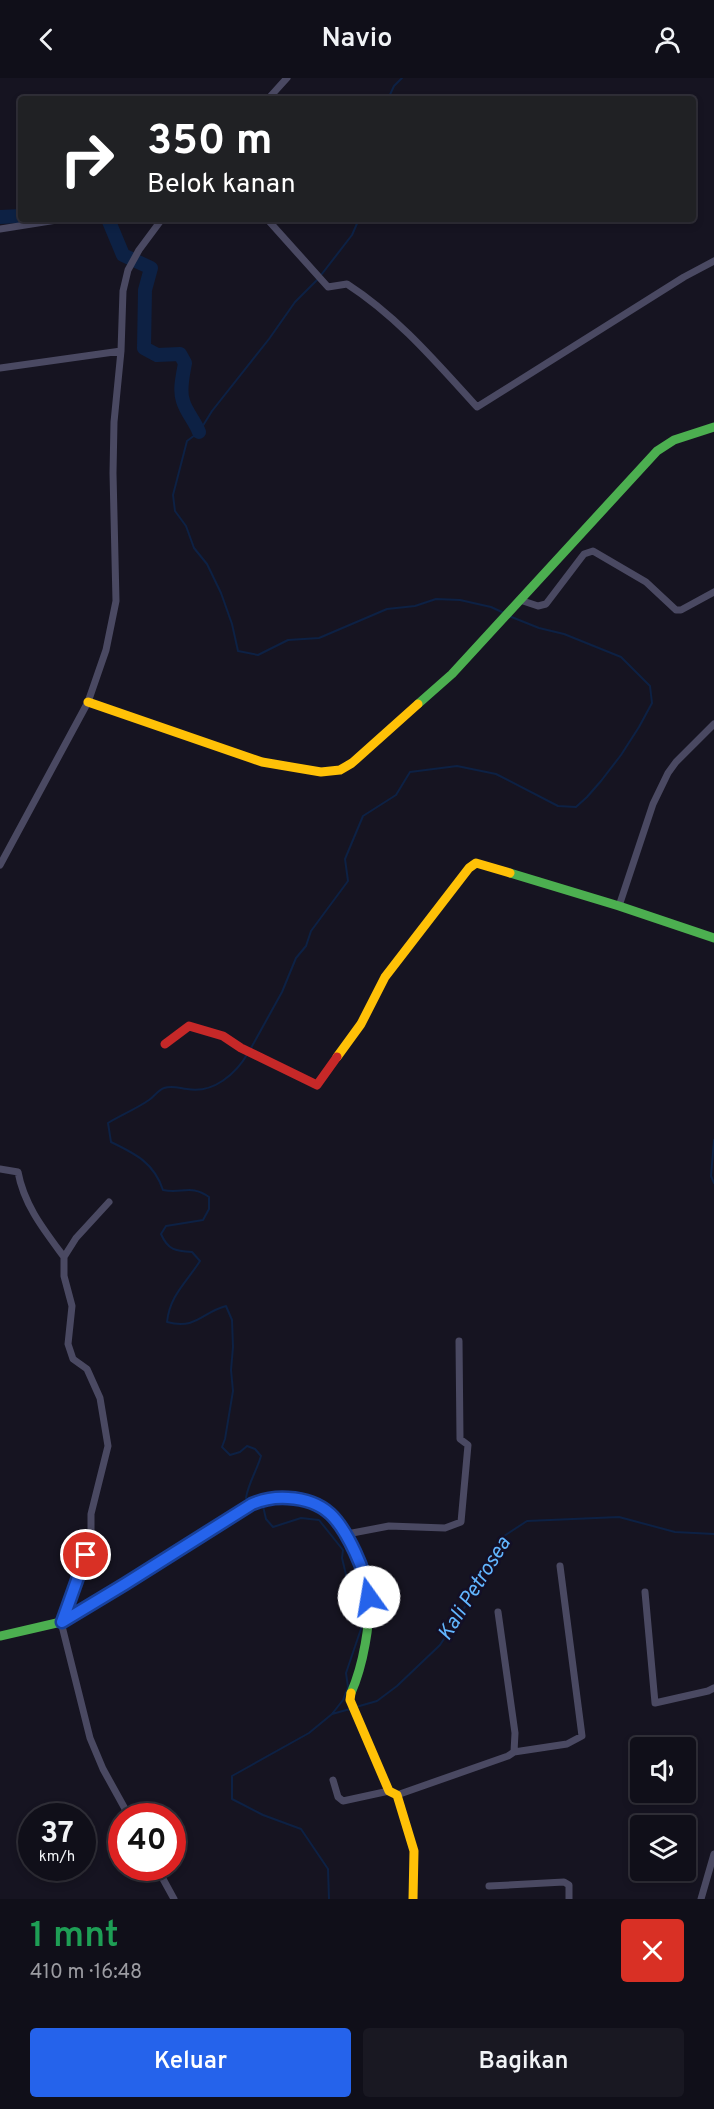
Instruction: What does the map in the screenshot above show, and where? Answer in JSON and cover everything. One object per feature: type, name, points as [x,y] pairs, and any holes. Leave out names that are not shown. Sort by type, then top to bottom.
[{"type":"street","points":[[271,96],[287,78]]},
{"type":"street","points":[[0,229],[44,222]]},
{"type":"street","points":[[0,865],[88,702],[106,650],[116,601],[113,432],[122,351],[123,291],[128,270],[139,250],[160,222]]},
{"type":"street","points":[[270,222],[328,287],[347,284],[369,297],[403,327],[477,407],[714,261]]},
{"type":"street","points":[[0,368],[122,351]]},
{"type":"street","points":[[88,702],[262,762],[331,772],[347,767],[452,674],[657,451],[674,440],[714,427]]},
{"type":"street","points":[[518,602],[538,606],[546,604],[584,554],[593,551],[646,582],[676,610],[681,610],[714,592]]},
{"type":"street","points":[[619,906],[653,804],[668,773],[714,724]]},
{"type":"street","points":[[165,1044],[189,1026],[223,1036],[241,1048],[317,1085],[361,1024],[385,977],[472,865],[481,863],[714,938]]},
{"type":"street","points":[[0,1169],[18,1172],[27,1202],[64,1257]]},
{"type":"street","points":[[109,1202],[76,1238],[64,1257],[64,1276],[72,1306],[68,1344],[73,1359],[87,1369],[100,1398],[108,1446],[91,1514],[92,1539],[62,1622],[87,1731],[122,1803]]},
{"type":"street","points":[[346,1534],[389,1526],[445,1528],[461,1522],[468,1445],[460,1439],[459,1341]]},
{"type":"street","points":[[0,1636],[62,1622],[256,1502],[282,1497],[304,1499],[319,1504],[330,1513],[346,1534],[368,1581],[369,1597],[356,1681],[351,1691],[352,1704],[393,1793],[414,1851],[416,1868],[413,1899]]},
{"type":"street","points":[[333,1780],[338,1797],[343,1801],[393,1793],[508,1756],[514,1752],[567,1744],[582,1736],[560,1566]]},
{"type":"street","points":[[645,1592],[655,1703],[714,1688]]},
{"type":"street","points":[[498,1612],[515,1733],[514,1752]]},
{"type":"street","points":[[701,1899],[714,1854]]},
{"type":"street","points":[[164,1881],[174,1899]]},
{"type":"street","points":[[489,1886],[564,1882],[570,1885],[569,1899]]},
{"type":"waterway","points":[[389,96],[394,86],[402,78]]},
{"type":"waterway","points":[[0,217],[18,216]]},
{"type":"waterway","points":[[109,222],[123,255],[151,268],[145,290],[144,348],[157,355],[180,354],[185,363],[182,397],[199,432]]},
{"type":"waterway","points":[[358,222],[352,235],[318,279],[295,302],[212,411],[199,432],[187,441],[173,495],[175,511],[186,526],[194,548],[207,564],[221,593],[232,624],[238,651],[258,655],[288,640],[319,638],[387,609],[415,606],[436,599],[460,600],[491,607],[504,613]]},
{"type":"waterway","points":[[251,1048],[282,992],[296,958],[306,946],[311,931],[348,881],[345,859],[363,816],[396,795],[410,772],[457,766],[496,774],[558,806],[576,807],[601,781],[639,727],[652,703],[650,686],[621,657],[564,634],[539,628],[509,616]]},
{"type":"waterway","points":[[248,1053],[223,1081],[197,1090],[164,1088],[151,1099],[108,1123],[111,1142],[143,1160],[155,1173],[163,1190],[192,1190],[209,1197],[209,1209],[203,1220],[166,1226],[161,1234],[169,1246],[177,1250],[192,1252],[200,1261],[171,1304],[167,1322],[186,1324],[226,1306],[232,1320],[233,1391],[222,1447],[230,1455],[240,1452],[247,1446],[255,1449],[261,1456],[246,1498],[252,1501]]},
{"type":"waterway","name":"Kali Petrosea","points":[[714,1140],[711,1176],[714,1183]]},
{"type":"waterway","points":[[260,1504],[263,1506],[266,1519],[273,1527],[301,1518],[319,1520],[343,1550],[342,1558],[349,1587],[364,1586]]},
{"type":"waterway","name":"Kali Petrosea","points":[[356,1707],[377,1701],[397,1686],[440,1645],[468,1602],[504,1536],[527,1521],[619,1517],[675,1532],[714,1534]]},
{"type":"waterway","points":[[364,1591],[364,1612]]},
{"type":"waterway","points":[[332,1714],[343,1700],[348,1687],[346,1673],[363,1623]]},
{"type":"waterway","name":"Kali Petrosea","points":[[329,1899],[328,1869],[301,1829],[263,1815],[232,1799],[232,1776],[309,1733],[332,1714],[350,1709]]},
{"type":"traffic: fast","points":[[418,704],[452,674],[657,451],[674,440],[714,427]]},
{"type":"traffic: fast","points":[[510,873],[714,938]]},
{"type":"traffic: fast","points":[[0,1636],[61,1622],[252,1504],[285,1497],[299,1499],[325,1511],[346,1534],[362,1565],[367,1581],[369,1593],[367,1630],[359,1670],[351,1693]]},
{"type":"traffic: slow","points":[[88,702],[262,762],[321,772],[340,770],[352,763],[418,704]]},
{"type":"traffic: slow","points":[[337,1057],[361,1024],[385,977],[469,868],[476,863],[510,873]]},
{"type":"traffic: slow","points":[[351,1693],[350,1700],[389,1791],[397,1795],[414,1851],[413,1899]]},
{"type":"traffic: jam","points":[[165,1044],[189,1026],[223,1036],[241,1048],[317,1085],[337,1057]]},
{"type":"route","points":[[86,1555],[62,1622],[252,1504],[265,1498],[304,1499],[319,1504],[339,1522],[363,1568],[368,1581],[369,1597]]}]
